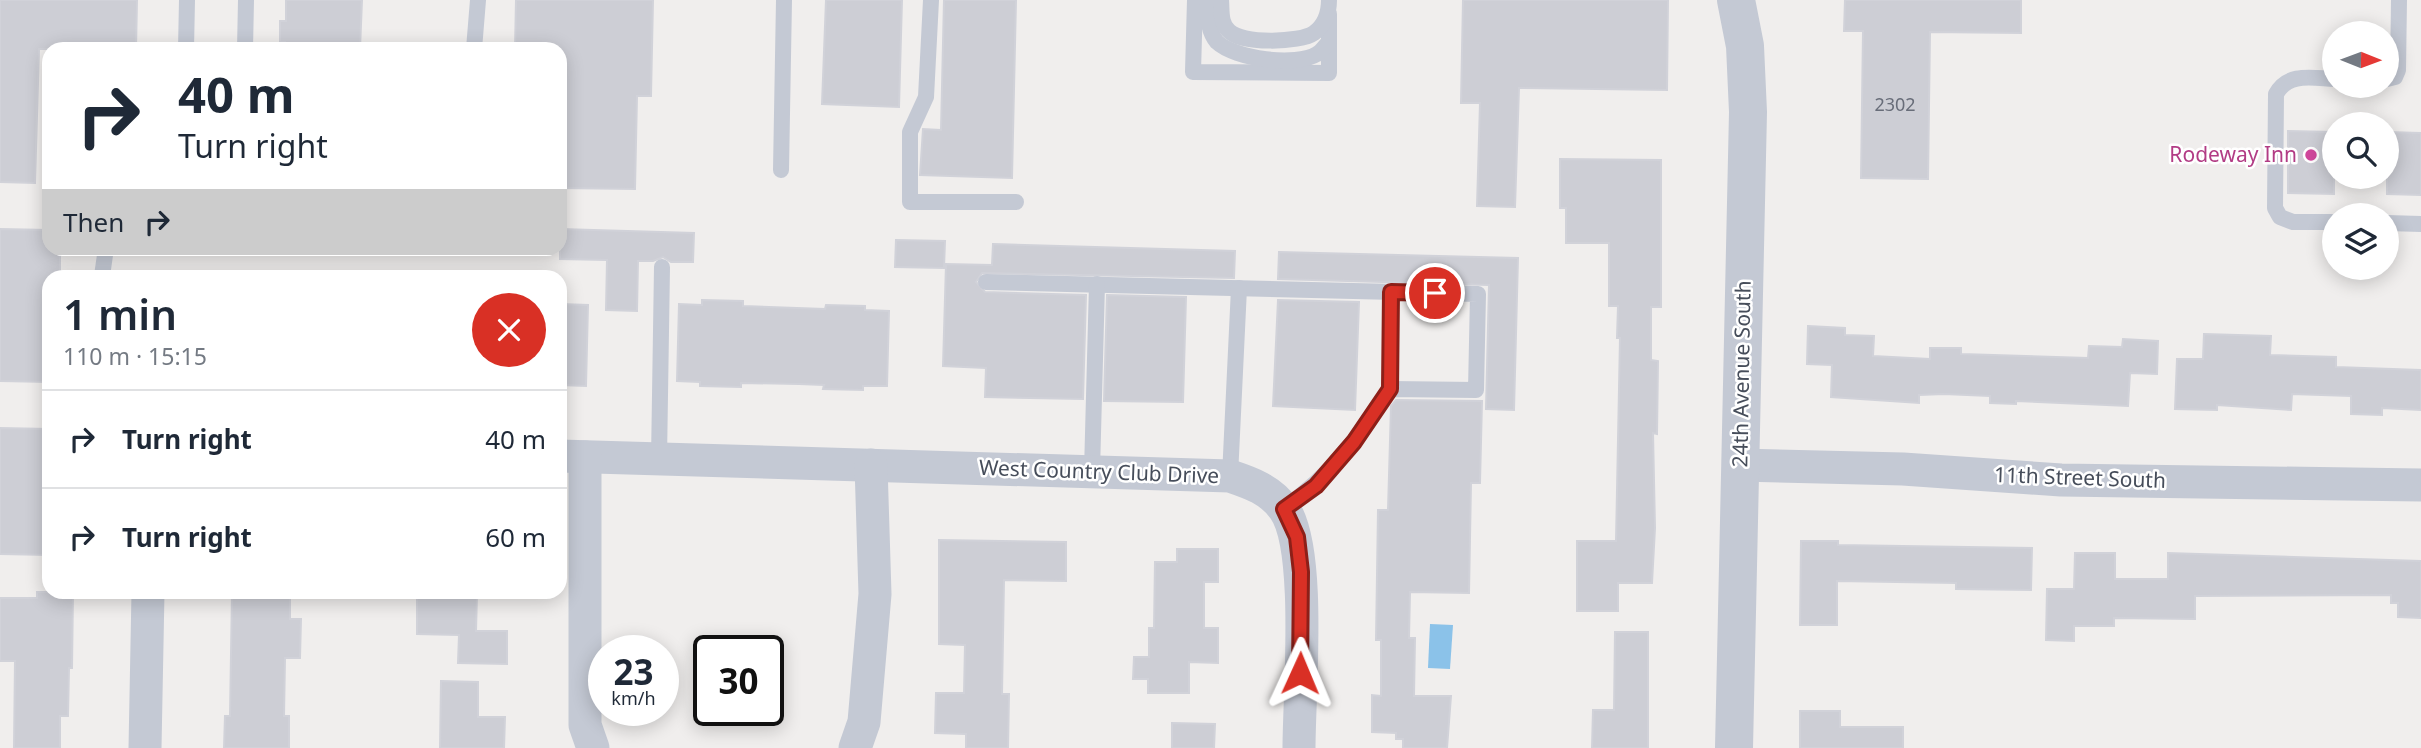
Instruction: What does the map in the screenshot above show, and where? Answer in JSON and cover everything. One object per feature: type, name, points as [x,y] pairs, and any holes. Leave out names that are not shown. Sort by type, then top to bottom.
[{"type":"street","name":"24th Avenue South","points":[[1734,748],[1748,112],[1745,46],[1736,0]]},
{"type":"street","name":"West Country Club Drive","points":[[593,748],[585,725],[572,456],[1230,476],[1261,486],[1284,509],[1297,537],[1301,572],[1299,748]]},
{"type":"street","points":[[855,748],[864,722],[875,594],[871,465]]},
{"type":"street","name":"11th Street South","points":[[1739,465],[1903,469],[2061,480],[2421,485]]},
{"type":"street","points":[[145,748],[148,599]]},
{"type":"lane","points":[[186,42],[187,0]]},
{"type":"lane","points":[[245,42],[246,0]]},
{"type":"lane","points":[[475,42],[478,0]]},
{"type":"lane","points":[[781,170],[784,0]]},
{"type":"lane","points":[[931,0],[926,97],[910,132],[910,202],[1016,202]]},
{"type":"lane","points":[[1195,0],[1193,72],[1329,73],[1329,7]]},
{"type":"lane","points":[[1207,0],[1208,23],[1217,41],[1237,52],[1265,60],[1296,60],[1317,54],[1329,42]]},
{"type":"lane","points":[[1221,0],[1223,22],[1230,33],[1250,39],[1301,39],[1316,32],[1329,7]]},
{"type":"lane","points":[[2399,0],[2399,21]]},
{"type":"lane","points":[[2322,79],[2291,78],[2281,84],[2276,94],[2274,208],[2280,217],[2293,222],[2322,222]]},
{"type":"lane","points":[[2399,223],[2421,224]]},
{"type":"lane","points":[[659,458],[662,267]]},
{"type":"lane","points":[[986,282],[1478,294],[1476,390],[1390,389]]},
{"type":"lane","points":[[1092,471],[1097,284]]},
{"type":"lane","points":[[1230,476],[1239,288]]},
{"type":"lane","points":[[1284,509],[1316,486],[1354,442],[1390,389],[1391,292]]},
{"type":"water","points":[[1430,624],[1453,625],[1450,669],[1428,668]]},
{"type":"building","points":[[0,0],[137,0],[136,42],[42,42],[42,49],[39,49],[35,183],[0,182]]},
{"type":"building","points":[[286,0],[362,0],[360,42],[280,42],[280,21],[286,21]]},
{"type":"building","points":[[516,0],[653,0],[651,96],[637,96],[635,189],[567,188],[567,42],[515,42]]},
{"type":"building","points":[[826,0],[902,0],[899,107],[822,104]]},
{"type":"building","points":[[944,0],[1016,0],[1012,178],[920,175],[923,129],[941,130]]},
{"type":"building","points":[[1463,0],[1668,0],[1667,90],[1519,88],[1515,207],[1477,206],[1480,103],[1461,103]]},
{"type":"building","points":[[1845,0],[2021,0],[2021,33],[1930,32],[1928,179],[1861,178],[1863,31],[1844,31]]},
{"type":"building","points":[[2288,131],[2322,132],[2322,189],[2334,189],[2334,194],[2288,193]]},
{"type":"building","points":[[2399,132],[2421,133],[2421,195],[2387,194],[2387,189],[2399,189]]},
{"type":"building","points":[[1560,159],[1661,160],[1661,307],[1651,307],[1651,360],[1658,361],[1657,434],[1653,433],[1655,528],[1652,583],[1618,583],[1618,611],[1577,611],[1577,541],[1616,541],[1620,338],[1617,338],[1618,306],[1609,306],[1609,243],[1566,243],[1566,208],[1560,208]]},
{"type":"building","points":[[0,229],[42,230],[42,256],[60,256],[60,270],[42,270],[42,382],[0,381]]},
{"type":"building","points":[[567,229],[694,233],[693,262],[671,262],[663,257],[653,261],[638,261],[637,311],[606,310],[607,260],[560,259],[560,256],[567,256]]},
{"type":"building","points":[[896,240],[945,241],[944,268],[895,267]]},
{"type":"building","points":[[993,244],[1235,251],[1234,278],[982,273],[976,282],[985,292],[1086,295],[1083,399],[985,397],[986,368],[943,366],[946,264],[992,265]]},
{"type":"building","points":[[1279,252],[1518,258],[1514,410],[1486,409],[1489,285],[1278,279]]},
{"type":"building","points":[[1107,295],[1186,297],[1183,402],[1104,401]]},
{"type":"building","points":[[702,300],[743,301],[743,306],[825,309],[826,305],[865,306],[865,310],[889,311],[887,386],[863,386],[863,390],[823,389],[824,385],[799,384],[741,383],[741,387],[700,386],[700,382],[677,381],[679,304],[702,305]]},
{"type":"building","points":[[1278,300],[1359,302],[1355,410],[1273,406]]},
{"type":"building","points":[[567,304],[588,305],[586,386],[567,385]]},
{"type":"building","points":[[1808,326],[1845,328],[1845,335],[1874,336],[1873,356],[1930,359],[1930,348],[1961,348],[1961,354],[2088,358],[2089,346],[2122,347],[2123,339],[2158,341],[2157,374],[2130,373],[2128,406],[2016,401],[2016,404],[1990,403],[1990,396],[1944,394],[1919,395],[1919,403],[1831,397],[1832,365],[1807,364]]},
{"type":"building","points":[[2204,334],[2271,336],[2270,355],[2336,357],[2336,367],[2421,370],[2421,410],[2382,408],[2382,415],[2351,414],[2351,396],[2292,394],[2291,410],[2217,405],[2217,410],[2175,409],[2177,359],[2203,359]]},
{"type":"building","points":[[1396,400],[1482,401],[1480,483],[1471,483],[1469,593],[1410,592],[1409,638],[1415,638],[1414,696],[1451,696],[1447,748],[1403,748],[1403,739],[1396,739],[1396,733],[1372,732],[1372,695],[1381,696],[1381,640],[1376,640],[1378,510],[1388,510],[1391,406]]},
{"type":"building","points":[[0,428],[42,429],[42,555],[0,554]]},
{"type":"building","points":[[939,540],[1066,542],[1066,581],[1004,580],[1002,694],[1009,694],[1008,748],[966,748],[966,734],[935,733],[936,693],[964,693],[965,645],[939,644]]},
{"type":"building","points":[[1801,541],[1838,541],[1838,545],[2032,548],[2031,590],[1956,589],[1956,583],[1837,581],[1837,625],[1800,625]]},
{"type":"building","points":[[1177,549],[1218,549],[1218,582],[1204,582],[1204,628],[1218,628],[1218,663],[1189,662],[1189,693],[1148,693],[1148,679],[1133,679],[1134,657],[1149,657],[1149,628],[1154,628],[1155,562],[1177,562]]},
{"type":"building","points":[[2075,553],[2115,553],[2115,579],[2168,579],[2168,553],[2421,561],[2421,618],[2398,617],[2398,603],[2391,603],[2391,595],[2195,596],[2195,619],[2114,618],[2114,626],[2074,626],[2074,641],[2046,640],[2047,589],[2074,589]]},
{"type":"building","points":[[37,592],[42,592],[42,599],[73,599],[68,716],[60,716],[60,748],[14,748],[15,661],[0,661],[0,598],[37,598]]},
{"type":"building","points":[[232,599],[290,599],[290,619],[301,619],[300,658],[285,658],[284,716],[289,716],[289,748],[224,748],[225,716],[230,716]]},
{"type":"building","points":[[417,599],[477,599],[476,631],[507,631],[507,664],[458,663],[459,635],[417,634]]},
{"type":"building","points":[[1615,632],[1648,632],[1648,748],[1592,748],[1593,710],[1614,710]]},
{"type":"building","points":[[441,681],[478,682],[478,717],[505,717],[504,748],[440,748]]},
{"type":"building","points":[[1800,711],[1840,711],[1840,727],[1903,727],[1903,748],[1800,748]]},
{"type":"building","points":[[1172,723],[1215,724],[1214,748],[1172,748]]},
{"type":"place","name":"Rodeway Inn","points":[[2311,155]]},
{"type":"route","points":[[1300,673],[1301,572],[1297,537],[1284,509],[1316,486],[1354,442],[1390,389],[1391,292],[1435,293]]}]
